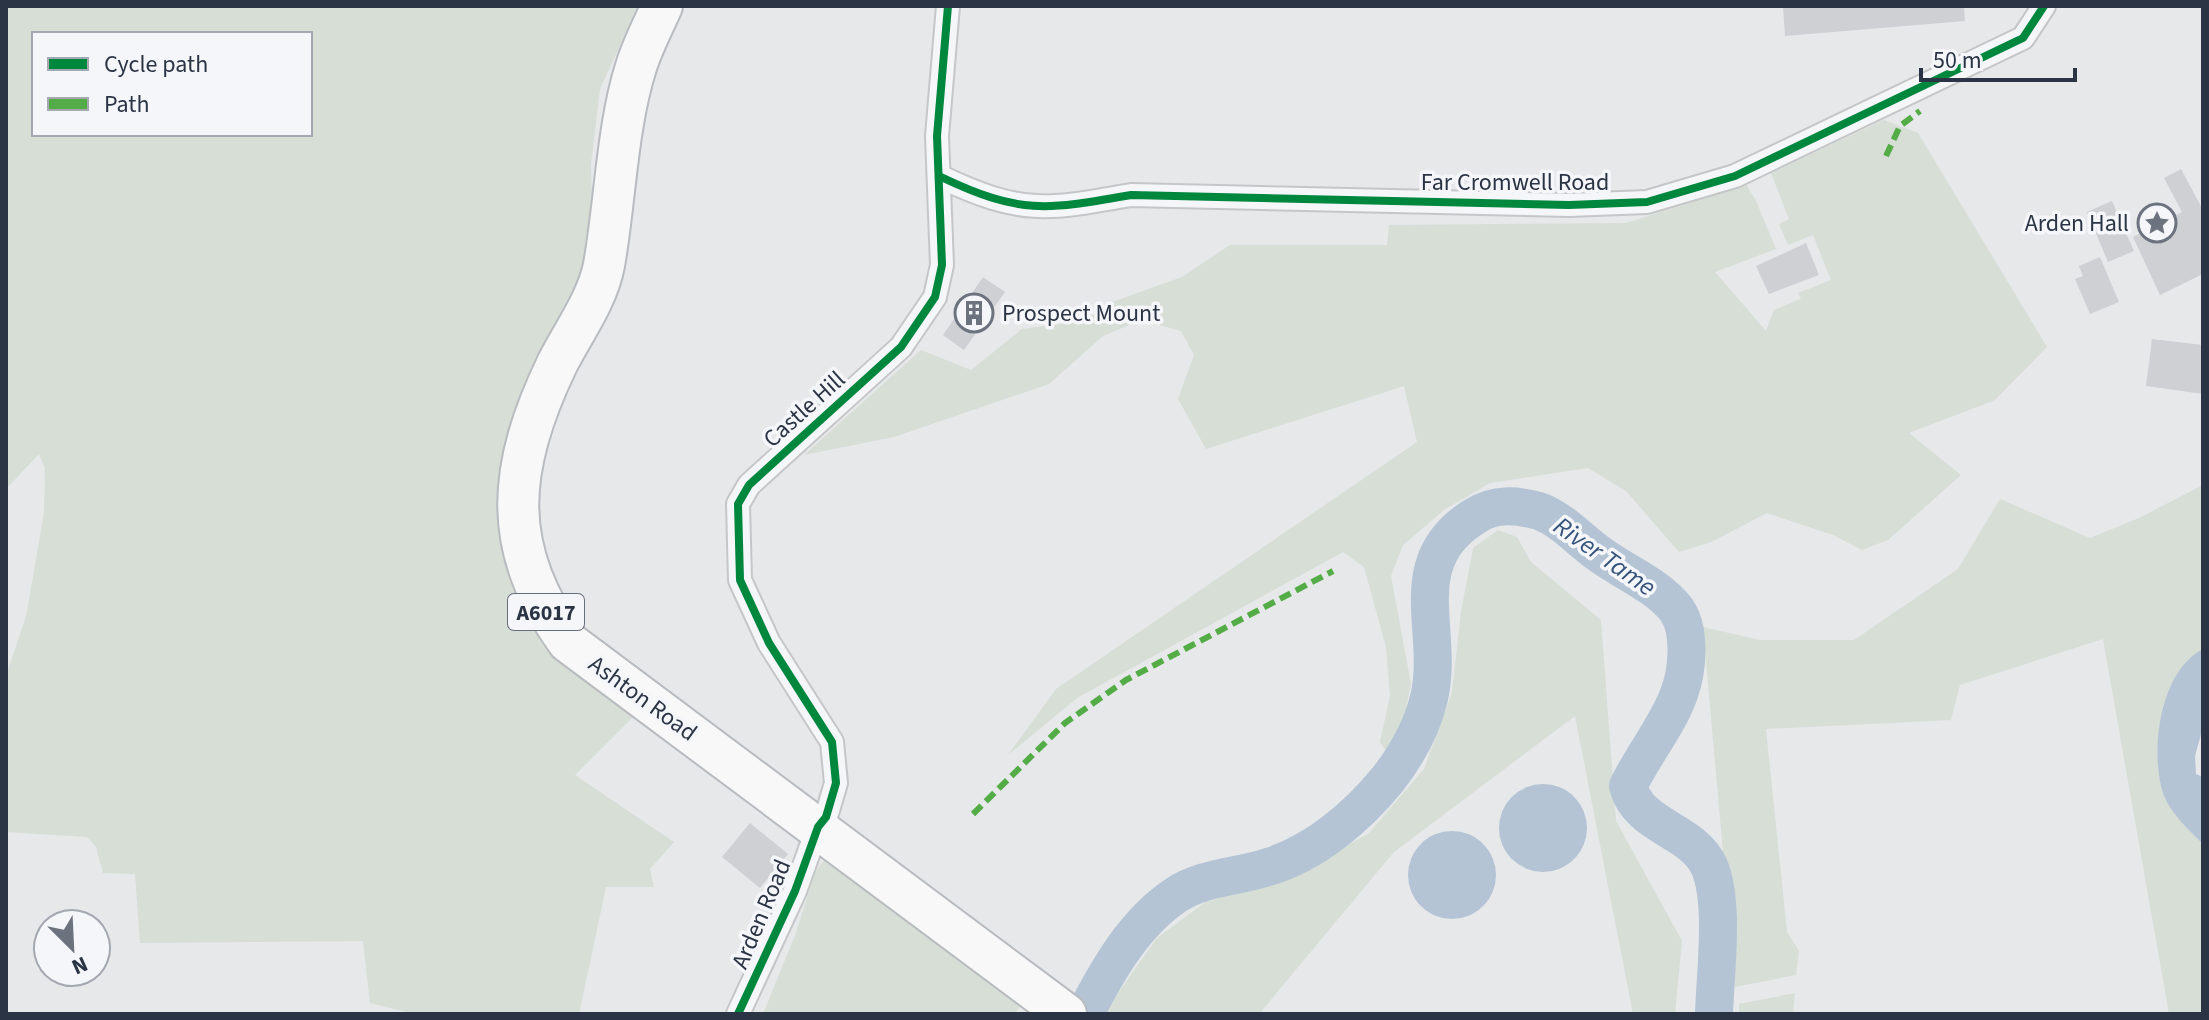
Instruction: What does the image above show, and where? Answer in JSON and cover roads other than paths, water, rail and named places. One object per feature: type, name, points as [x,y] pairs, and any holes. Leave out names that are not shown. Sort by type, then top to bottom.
[{"type":"highway","name":"Ashton Road","points":[[662,6],[635,68],[604,268],[589,308],[558,362],[532,421],[522,458],[518,498],[520,538],[529,574],[545,611],[568,642],[1057,1007]]},
{"type":"street","name":"Castle Hill","points":[[818,827],[826,817],[836,783],[832,742],[752,611],[740,580],[738,504],[749,485],[901,347],[935,297],[942,265],[941,177],[937,136],[948,6]]},
{"type":"street","name":"Far Cromwell Road","points":[[941,177],[983,197],[1020,207],[1061,207],[1131,195],[1569,205],[1647,202],[1735,176],[2023,38],[2044,6]]},
{"type":"street","name":"Arden Road","points":[[738,1014],[795,891],[818,827]]},
{"type":"water","points":[[2203,649],[2203,727],[2195,756],[2196,774],[2203,777],[2203,844],[2181,822],[2164,796],[2158,737],[2167,694],[2176,675],[2188,660]]},
{"type":"water","points":[[1543,784],[1560,787],[1574,797],[1584,811],[1587,828],[1584,845],[1574,859],[1560,869],[1543,872],[1526,869],[1512,859],[1502,845],[1499,828],[1502,811],[1512,797],[1526,787]]},
{"type":"water","points":[[1443,831],[1461,831],[1477,838],[1489,850],[1496,866],[1496,884],[1489,900],[1477,912],[1461,919],[1443,919],[1427,912],[1415,900],[1408,884],[1408,866],[1415,850],[1427,838]]},
{"type":"waterway","name":"River Tame","points":[[1085,1014],[1123,949],[1161,906],[1197,884],[1268,867],[1302,853],[1334,832],[1388,779],[1413,741],[1429,698],[1432,673],[1430,599],[1438,554],[1452,534],[1475,516],[1506,506],[1539,511],[1555,519],[1598,553],[1659,592],[1682,620],[1687,655],[1678,695],[1628,786],[1643,811],[1691,844],[1709,866],[1718,918],[1714,1014]]},
{"type":"place","name":"Arden Hall","points":[[2157,223]]},
{"type":"place","name":"Prospect Mount","points":[[974,313]]}]
